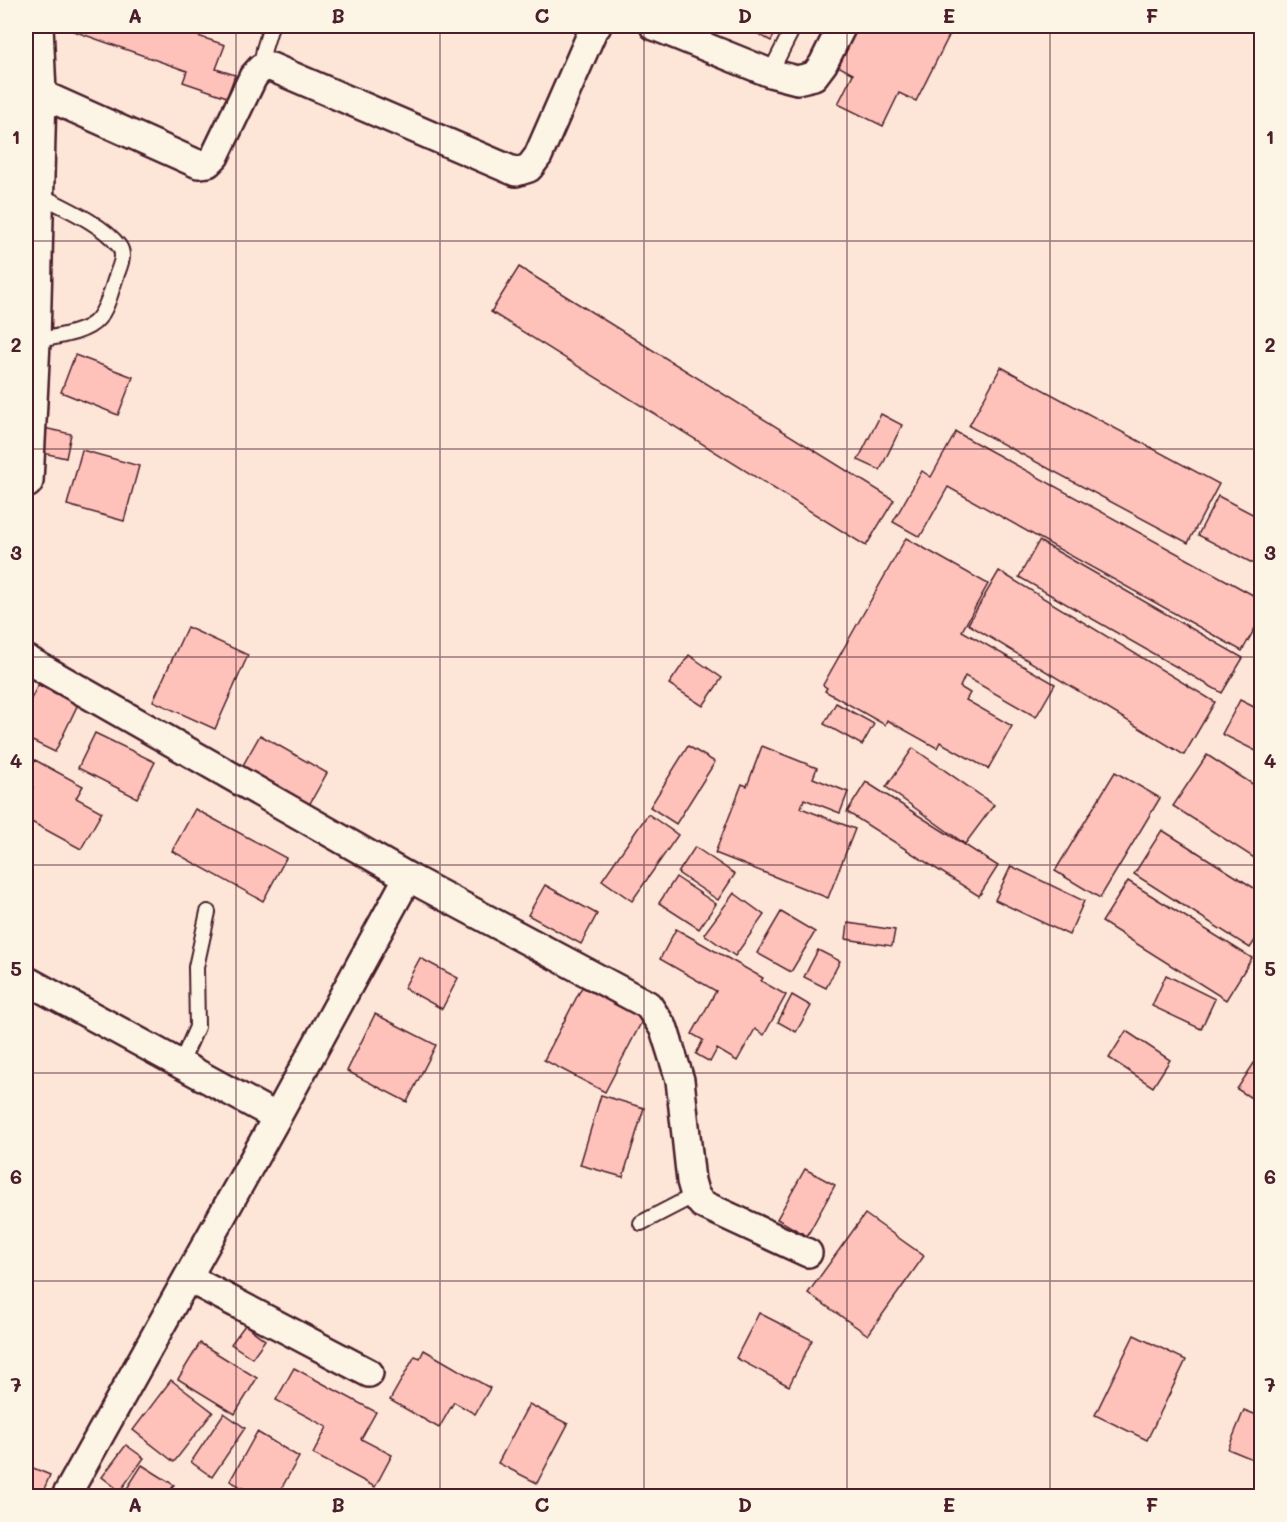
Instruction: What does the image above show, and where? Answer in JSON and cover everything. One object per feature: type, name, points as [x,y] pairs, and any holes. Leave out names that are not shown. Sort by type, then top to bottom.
[{"type":"street","points":[[26,481],[33,342],[39,93],[36,26]]},
{"type":"street","points":[[39,93],[198,164],[208,163],[214,156],[253,77],[261,68],[271,67],[516,172],[529,168],[538,156],[593,26]]},
{"type":"street","points":[[654,26],[770,74],[797,80],[814,76],[823,64],[842,26]]},
{"type":"street","points":[[26,659],[408,877],[648,1005],[664,1029],[680,1080],[691,1181],[695,1195],[702,1204],[808,1253]]},
{"type":"street","points":[[66,1497],[408,877]]},
{"type":"street","points":[[26,980],[277,1117]]},
{"type":"street","points":[[188,1278],[369,1373]]},
{"type":"lane","points":[[261,68],[271,26]]},
{"type":"lane","points":[[770,74],[794,26]]},
{"type":"lane","points":[[33,342],[82,330],[97,321],[107,306],[123,258],[121,248],[107,234],[84,218],[36,193]]},
{"type":"lane","points":[[180,1065],[197,1027],[196,967],[208,912]]},
{"type":"lane","points":[[641,1223],[695,1195]]},
{"type":"building","points":[[62,26],[168,26],[225,45],[216,69],[235,75],[227,97],[183,82],[187,71]]},
{"type":"building","points":[[750,26],[779,26],[771,41],[749,29]]},
{"type":"building","points":[[855,26],[954,26],[916,101],[899,93],[883,126],[838,104],[853,74],[836,65]]},
{"type":"building","points":[[519,267],[894,500],[866,546],[491,312]]},
{"type":"building","points":[[75,355],[133,377],[118,415],[61,392]]},
{"type":"building","points":[[1001,367],[1219,484],[1188,543],[969,426]]},
{"type":"building","points":[[881,414],[902,425],[880,470],[858,460]]},
{"type":"building","points":[[35,426],[71,434],[66,458],[30,450]]},
{"type":"building","points":[[956,432],[1262,600],[1262,616],[1242,651],[948,487],[920,537],[893,522],[922,471],[931,477]]},
{"type":"building","points":[[82,450],[139,466],[124,521],[67,505]]},
{"type":"building","points":[[1218,496],[1262,519],[1262,568],[1198,535]]},
{"type":"building","points":[[906,538],[988,584],[962,631],[1055,684],[1036,717],[965,676],[960,687],[970,693],[966,700],[1012,726],[988,769],[940,742],[937,748],[887,720],[885,725],[825,691],[827,688],[823,685]]},
{"type":"building","points":[[1039,541],[1243,658],[1222,693],[1019,577]]},
{"type":"building","points":[[999,571],[1215,702],[1184,755],[968,624]]},
{"type":"building","points":[[187,627],[248,655],[215,729],[153,701]]},
{"type":"building","points":[[689,655],[722,678],[703,706],[669,684]]},
{"type":"building","points":[[38,685],[78,704],[55,752],[26,738],[26,709]]},
{"type":"building","points":[[1240,700],[1262,711],[1262,754],[1222,734]]},
{"type":"building","points":[[836,703],[874,724],[862,745],[824,724]]},
{"type":"building","points":[[95,733],[155,762],[137,798],[78,768]]},
{"type":"building","points":[[260,735],[327,773],[309,805],[242,767]]},
{"type":"building","points":[[688,746],[715,762],[676,824],[650,807]]},
{"type":"building","points":[[762,746],[817,768],[813,778],[848,792],[840,813],[804,799],[801,808],[855,829],[828,898],[715,853],[742,784],[747,786]]},
{"type":"building","points":[[913,748],[994,805],[965,844],[886,787]]},
{"type":"building","points":[[1207,755],[1262,790],[1262,863],[1173,806]]},
{"type":"building","points":[[35,760],[83,786],[76,798],[102,812],[81,849],[26,819],[26,802],[33,787],[26,783],[26,779]]},
{"type":"building","points":[[1115,772],[1160,798],[1100,898],[1055,871]]},
{"type":"building","points":[[866,782],[998,866],[979,896],[847,812]]},
{"type":"building","points":[[195,809],[286,858],[263,901],[172,851]]},
{"type":"building","points":[[648,814],[678,835],[632,901],[602,880]]},
{"type":"building","points":[[1162,830],[1262,893],[1262,930],[1250,948],[1134,874]]},
{"type":"building","points":[[695,847],[735,874],[718,900],[678,873]]},
{"type":"building","points":[[1011,866],[1084,901],[1069,935],[995,900]]},
{"type":"building","points":[[676,877],[716,904],[699,929],[659,903]]},
{"type":"building","points":[[1128,881],[1252,958],[1226,1000],[1102,922]]},
{"type":"building","points":[[545,885],[597,914],[581,944],[528,915]]},
{"type":"building","points":[[734,893],[764,915],[735,956],[704,934]]},
{"type":"building","points":[[781,912],[815,932],[791,972],[757,953]]},
{"type":"building","points":[[848,923],[895,930],[892,946],[846,939]]},
{"type":"building","points":[[676,929],[763,978],[761,981],[786,995],[764,1035],[755,1029],[737,1061],[717,1049],[710,1062],[696,1054],[703,1040],[692,1034],[716,991],[660,959]]},
{"type":"building","points":[[818,950],[840,961],[826,988],[804,977]]},
{"type":"building","points":[[420,958],[458,978],[442,1009],[404,988]]},
{"type":"building","points":[[1166,975],[1215,999],[1201,1029],[1152,1006]]},
{"type":"building","points":[[582,987],[643,1019],[605,1092],[544,1060]]},
{"type":"building","points":[[792,995],[811,1006],[796,1032],[778,1022]]},
{"type":"building","points":[[375,1014],[436,1045],[407,1102],[347,1071]]},
{"type":"building","points":[[1126,1031],[1170,1060],[1153,1087],[1109,1058]]},
{"type":"building","points":[[1262,1051],[1262,1092],[1256,1101],[1237,1089]]},
{"type":"building","points":[[601,1095],[644,1108],[623,1177],[580,1165]]},
{"type":"building","points":[[805,1169],[835,1185],[807,1236],[777,1219]]},
{"type":"building","points":[[865,1214],[924,1256],[868,1335],[808,1293]]},
{"type":"building","points":[[759,1313],[812,1340],[789,1386],[736,1358]]},
{"type":"building","points":[[245,1325],[265,1340],[252,1358],[231,1344]]},
{"type":"building","points":[[1134,1335],[1186,1360],[1147,1440],[1095,1415]]},
{"type":"building","points":[[200,1343],[257,1378],[235,1414],[178,1379]]},
{"type":"building","points":[[424,1350],[490,1388],[475,1414],[454,1402],[439,1428],[390,1400],[415,1356],[420,1358]]},
{"type":"building","points":[[294,1368],[376,1412],[361,1439],[392,1455],[375,1487],[313,1454],[327,1427],[276,1400]]},
{"type":"building","points":[[171,1380],[213,1412],[174,1462],[133,1430]]},
{"type":"building","points":[[529,1404],[568,1424],[537,1483],[498,1463]]},
{"type":"building","points":[[1244,1410],[1262,1417],[1262,1463],[1228,1449]]},
{"type":"building","points":[[224,1413],[245,1428],[212,1477],[191,1462]]},
{"type":"building","points":[[257,1432],[299,1457],[277,1496],[257,1496],[230,1481]]},
{"type":"building","points":[[126,1445],[144,1458],[120,1491],[102,1477]]},
{"type":"building","points":[[26,1465],[50,1475],[41,1496],[26,1496]]},
{"type":"building","points":[[142,1465],[174,1485],[167,1496],[136,1496],[126,1490]]}]
